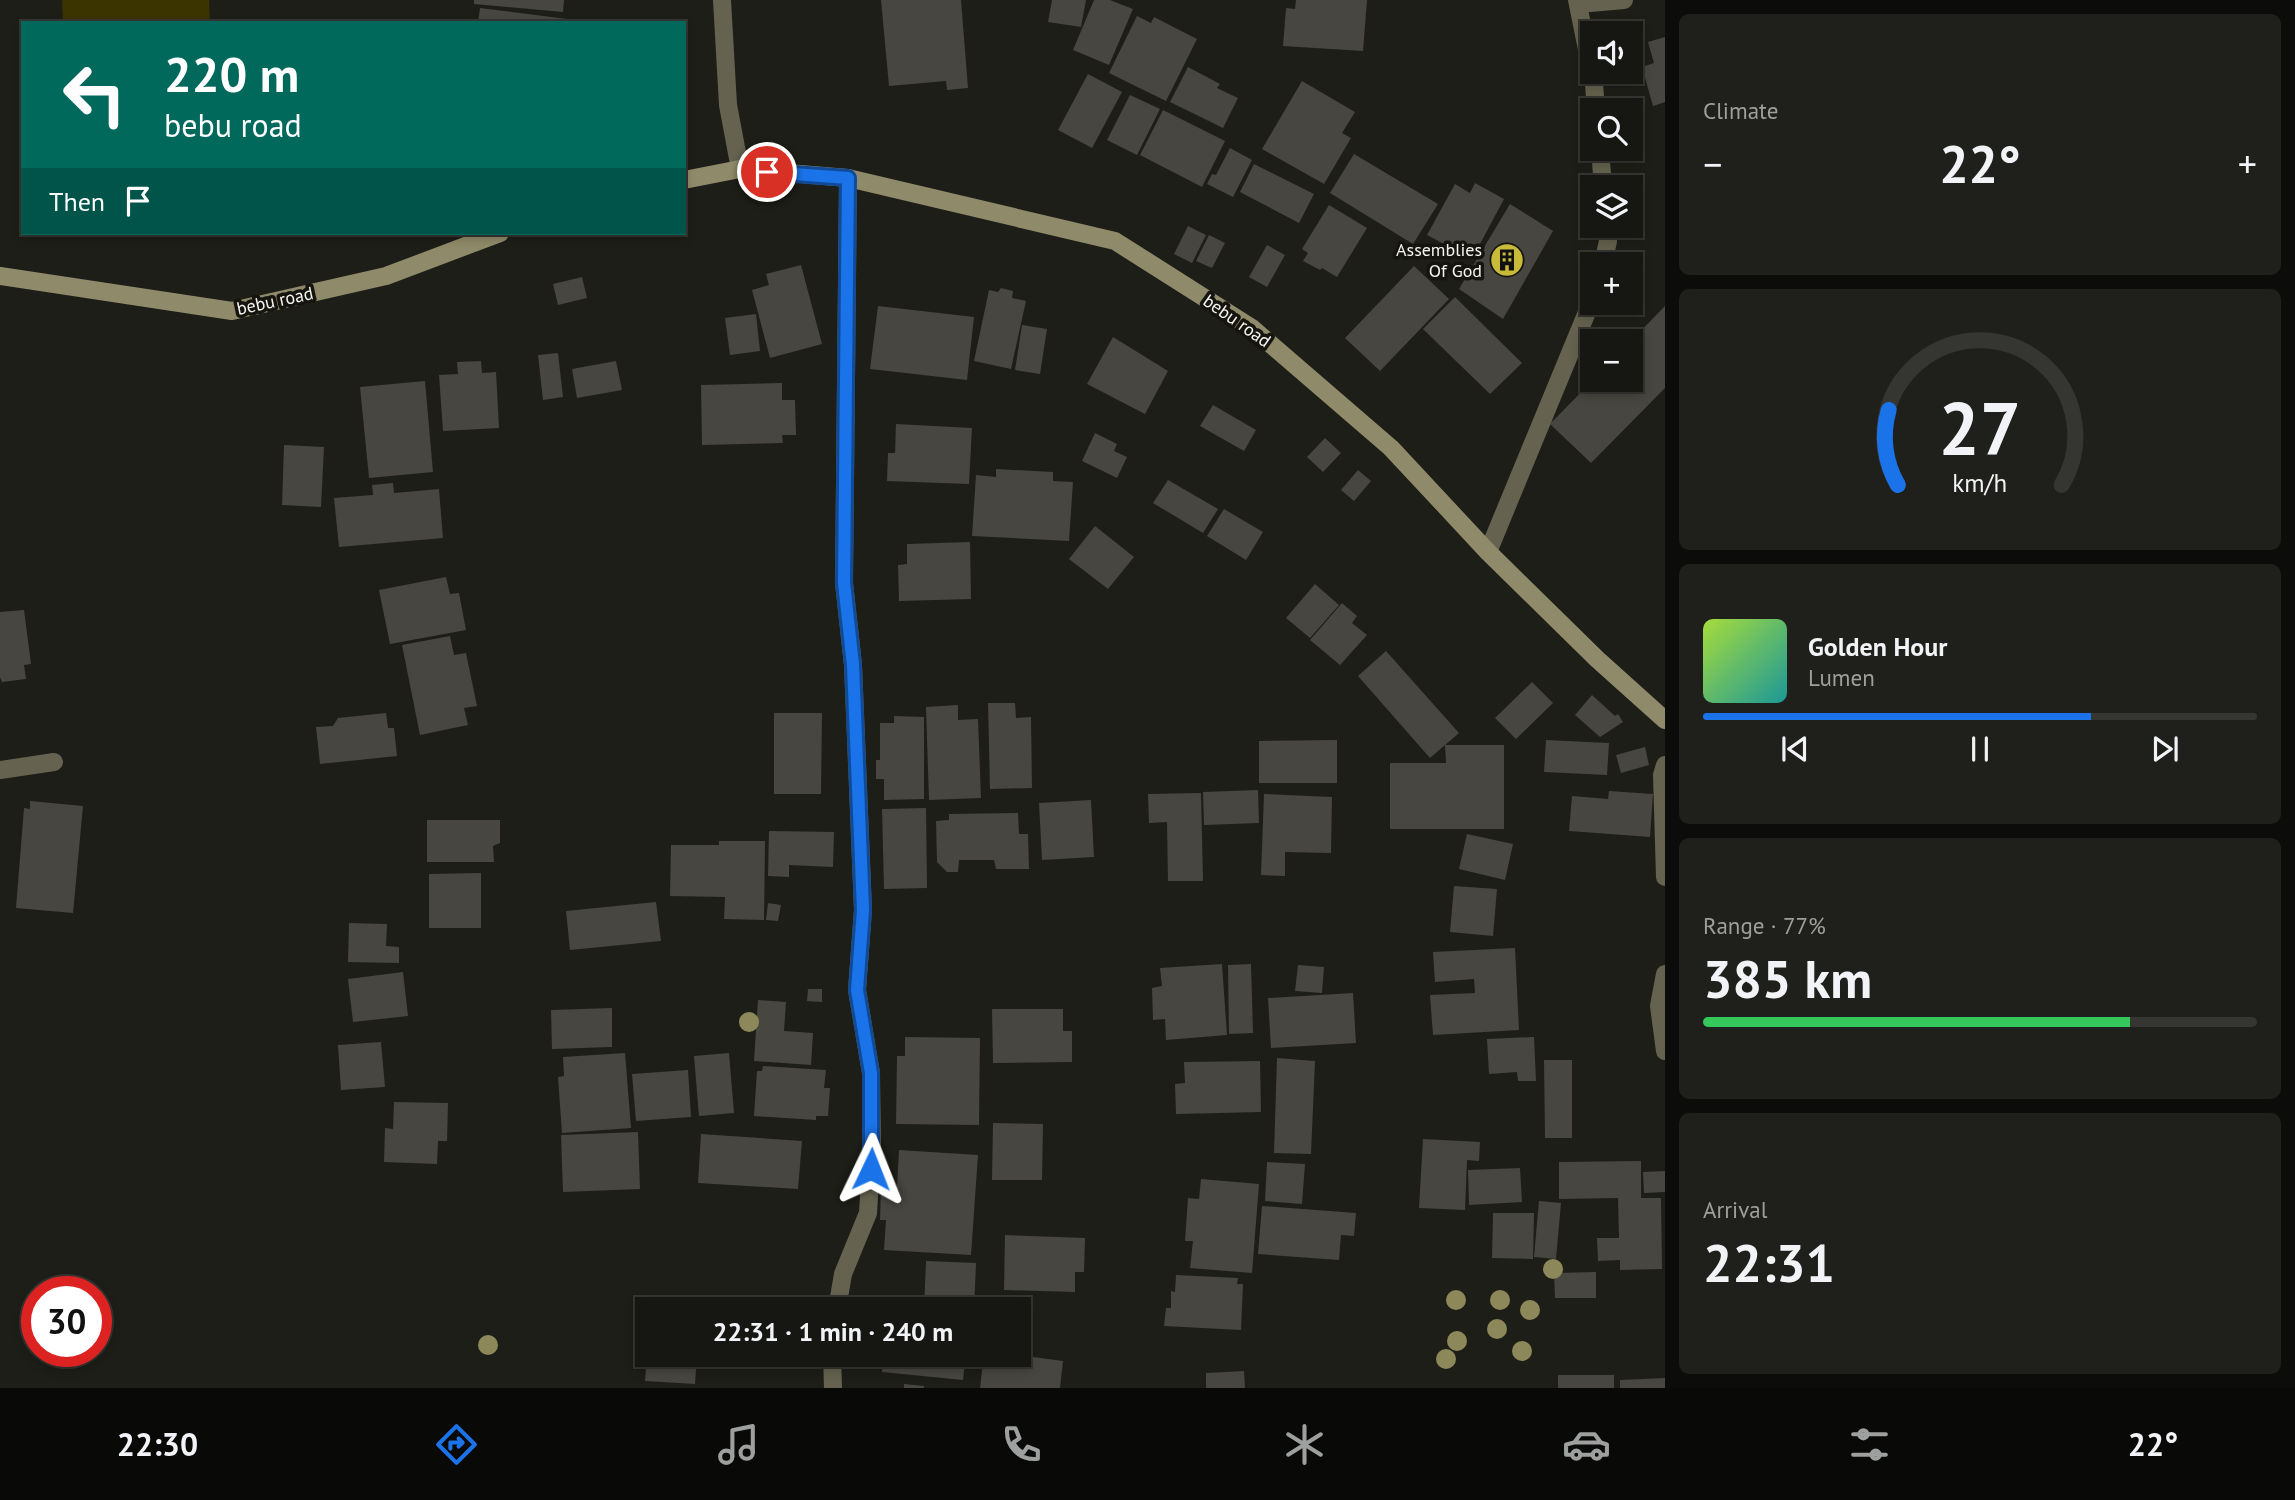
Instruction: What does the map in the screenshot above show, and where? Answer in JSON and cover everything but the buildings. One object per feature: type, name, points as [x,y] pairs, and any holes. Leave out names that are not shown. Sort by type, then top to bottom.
[{"type":"street","points":[[722,0],[728,105],[740,169]]},
{"type":"street","points":[[1595,98],[1577,2],[1625,0]]},
{"type":"street","name":"bebu road","points":[[686,180],[740,169],[848,178],[1115,241],[1252,328],[1391,448],[1488,552],[1597,659],[1665,720]]},
{"type":"street","points":[[839,1297],[843,1274],[867,1213],[872,1147],[871,1073],[857,990],[863,910],[853,665],[844,583],[848,178]]},
{"type":"street","name":"bebu road","points":[[0,276],[232,311],[386,276],[495,235]]},
{"type":"street","points":[[1488,552],[1586,315]]},
{"type":"street","points":[[0,760],[53,757],[0,770]]},
{"type":"street","points":[[1665,765],[1662,775],[1665,877]]},
{"type":"street","points":[[1665,975],[1659,1006],[1665,1051]]},
{"type":"street","points":[[832,1367],[833,1388]]},
{"type":"shaded area","points":[[62,0],[209,0],[210,21],[63,21]]},
{"type":"place","name":"Assemblies Of God","points":[[1507,260]]},
{"type":"route","points":[[767,172],[848,178],[844,583],[853,665],[863,910],[857,990],[871,1073],[871,1169]]}]
